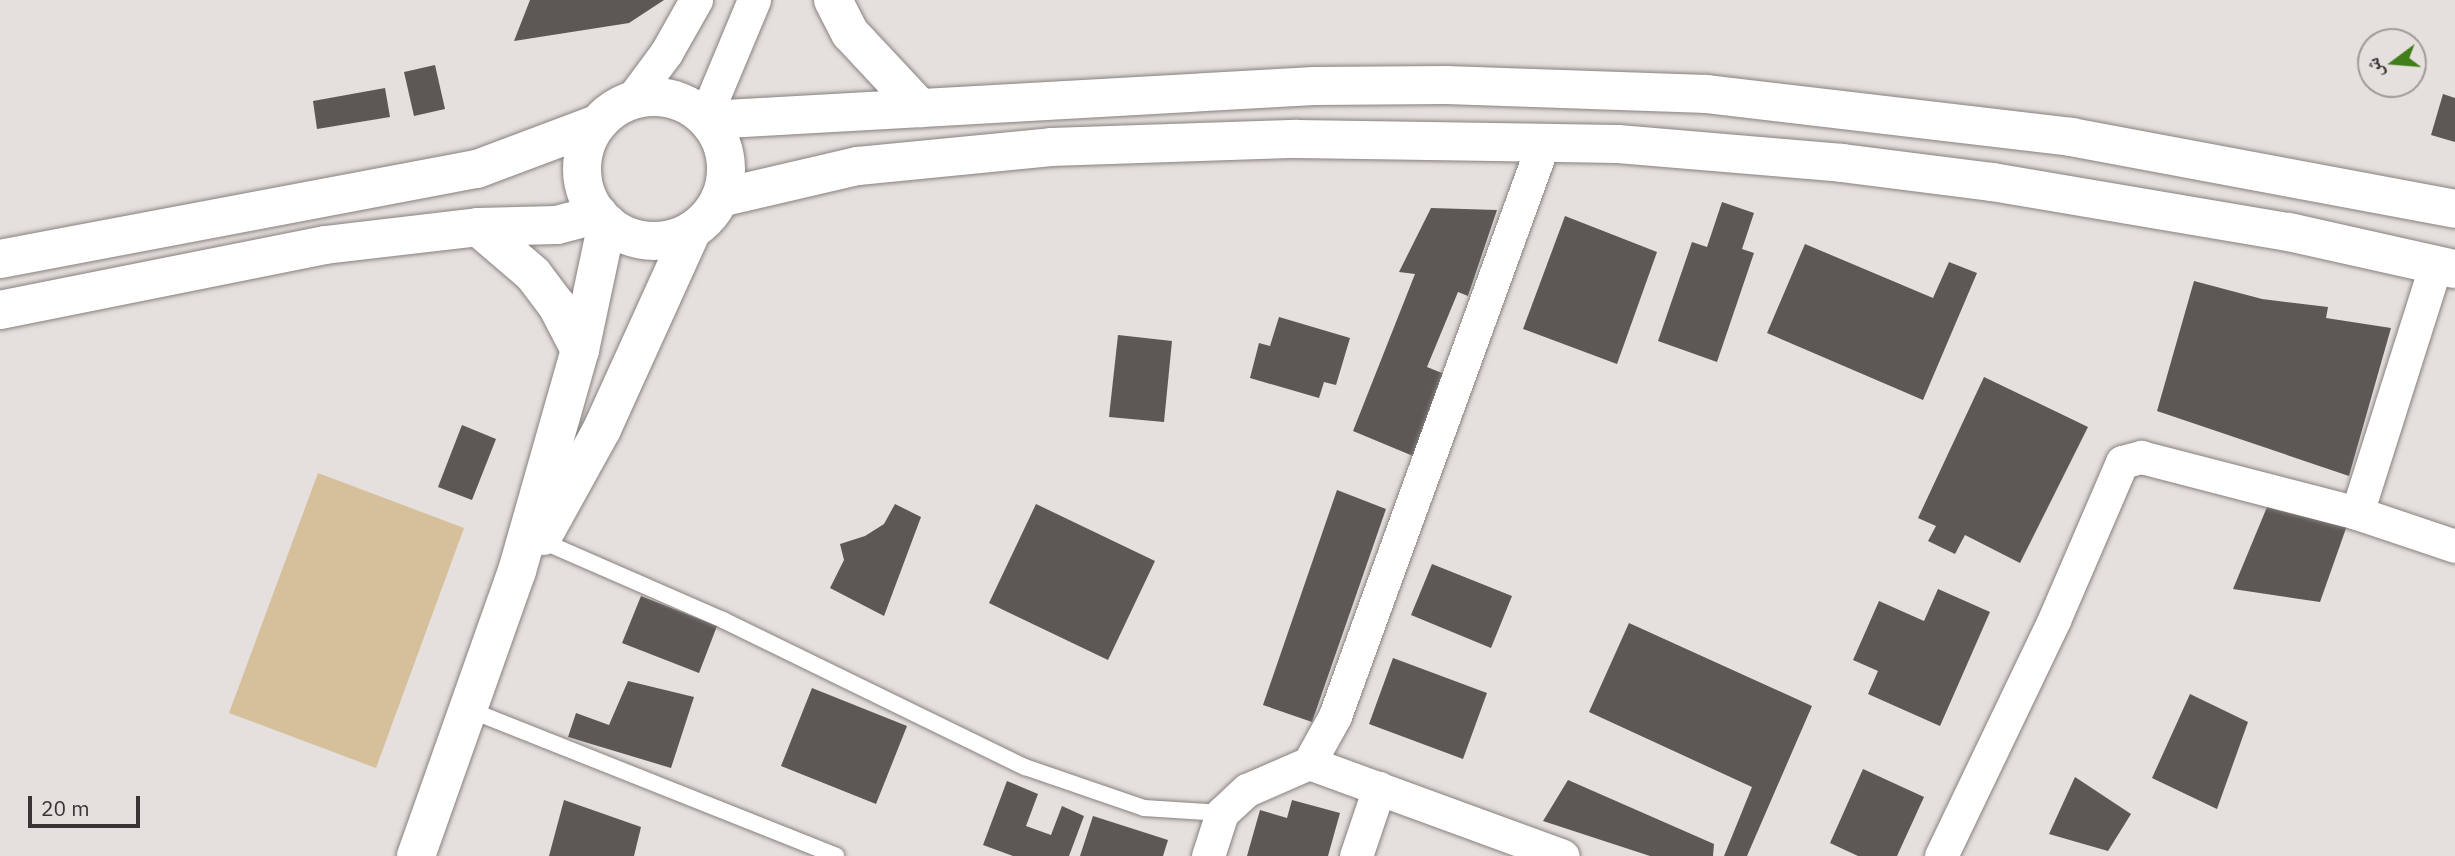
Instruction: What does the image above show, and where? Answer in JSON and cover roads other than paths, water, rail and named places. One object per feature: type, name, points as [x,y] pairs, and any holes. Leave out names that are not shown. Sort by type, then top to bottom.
[{"type":"main road","points":[[833,0],[850,33],[920,108]]},
{"type":"main road","points":[[706,119],[1314,86],[1446,85],[1707,94],[2071,137],[2455,209]]},
{"type":"main road","points":[[0,259],[467,172],[518,157],[597,124],[631,100],[657,96],[683,102],[706,119],[726,158],[720,198],[692,230],[602,429],[540,540],[517,571]]},
{"type":"main road","points":[[597,124],[586,146],[583,169],[587,193],[603,218],[626,235],[648,241],[692,230]]},
{"type":"main road","points":[[720,198],[858,166],[1051,147],[1297,139],[1544,141],[1692,148],[1992,182],[2289,232],[2446,267]]},
{"type":"main road","points":[[0,310],[325,245],[478,227],[557,225],[603,218]]},
{"type":"main road","points":[[415,856],[470,710],[517,571],[580,350],[603,218]]},
{"type":"main road","points":[[478,227],[533,274],[556,304],[580,350]]},
{"type":"street","points":[[631,100],[666,53],[696,0]]},
{"type":"street","points":[[706,119],[754,0]]},
{"type":"street","points":[[1208,856],[1222,813],[1247,790],[1309,763],[1335,716],[1544,141]]},
{"type":"street","points":[[2357,513],[2446,267]]},
{"type":"street","points":[[1941,856],[2054,620],[2122,462],[2141,457],[2357,513],[2455,546]]},
{"type":"street","points":[[1309,763],[1563,856]]},
{"type":"street","points":[[1356,856],[1378,788]]},
{"type":"lane","points":[[540,540],[723,620],[1025,767],[1144,807],[1222,813]]},
{"type":"lane","points":[[470,710],[836,856]]}]
